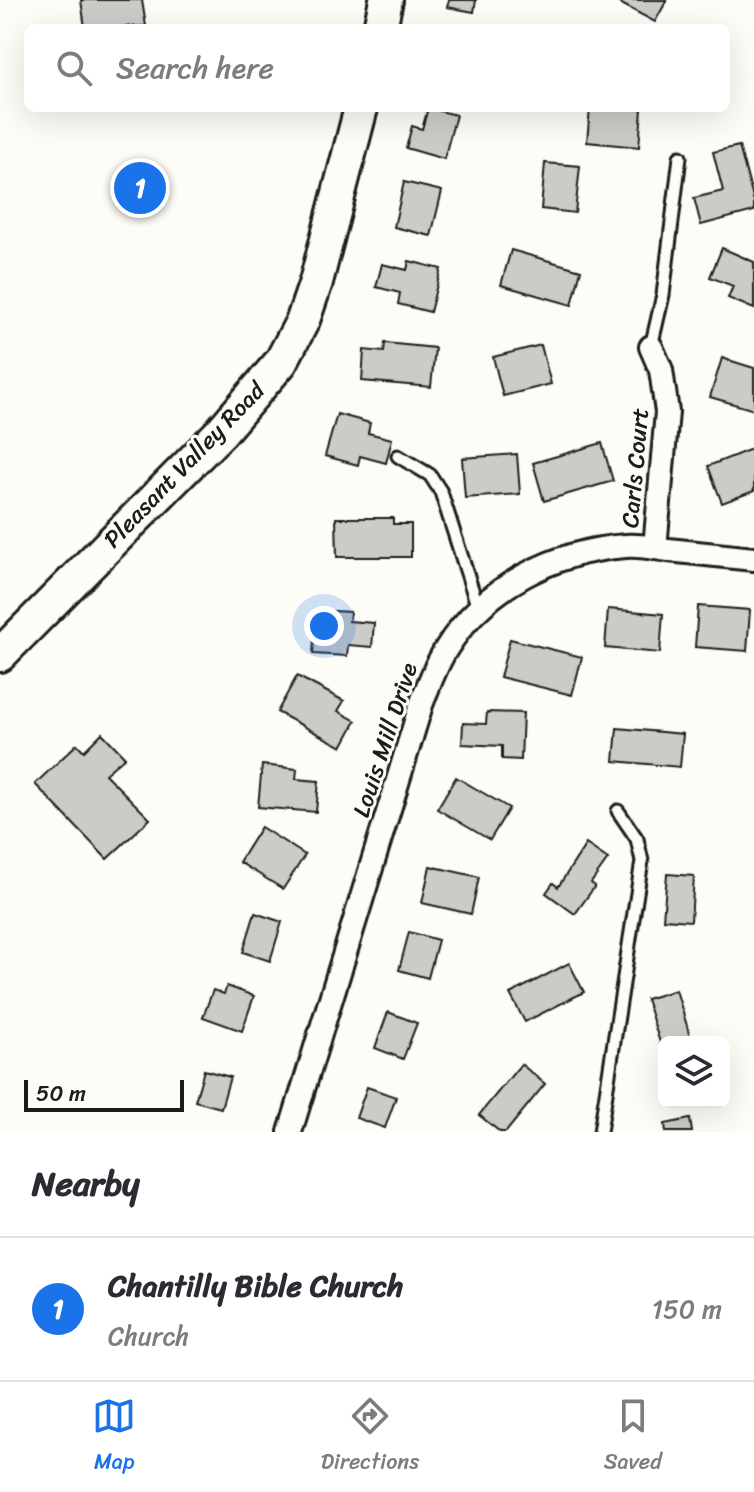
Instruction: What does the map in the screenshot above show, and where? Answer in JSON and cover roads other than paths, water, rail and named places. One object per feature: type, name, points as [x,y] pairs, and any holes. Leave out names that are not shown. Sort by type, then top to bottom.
[{"type":"main road","points":[[381,24],[386,0]]},
{"type":"main road","name":"Pleasant Valley Road","points":[[0,655],[220,433],[281,362],[303,320],[316,282],[360,112]]},
{"type":"street","name":"Carls Court","points":[[651,347],[661,370],[667,397],[655,548]]},
{"type":"street","name":"Louis Mill Drive","points":[[290,1132],[421,705],[447,647],[500,590],[551,562],[589,551],[629,545],[754,559]]},
{"type":"lane","points":[[651,347],[663,295],[680,157]]},
{"type":"lane","points":[[398,456],[430,475],[441,492],[479,611]]},
{"type":"lane","points":[[600,1132],[642,861],[637,839],[618,811]]},
{"type":"place","name":"Chantilly Bible Church","points":[[140,188]]}]
